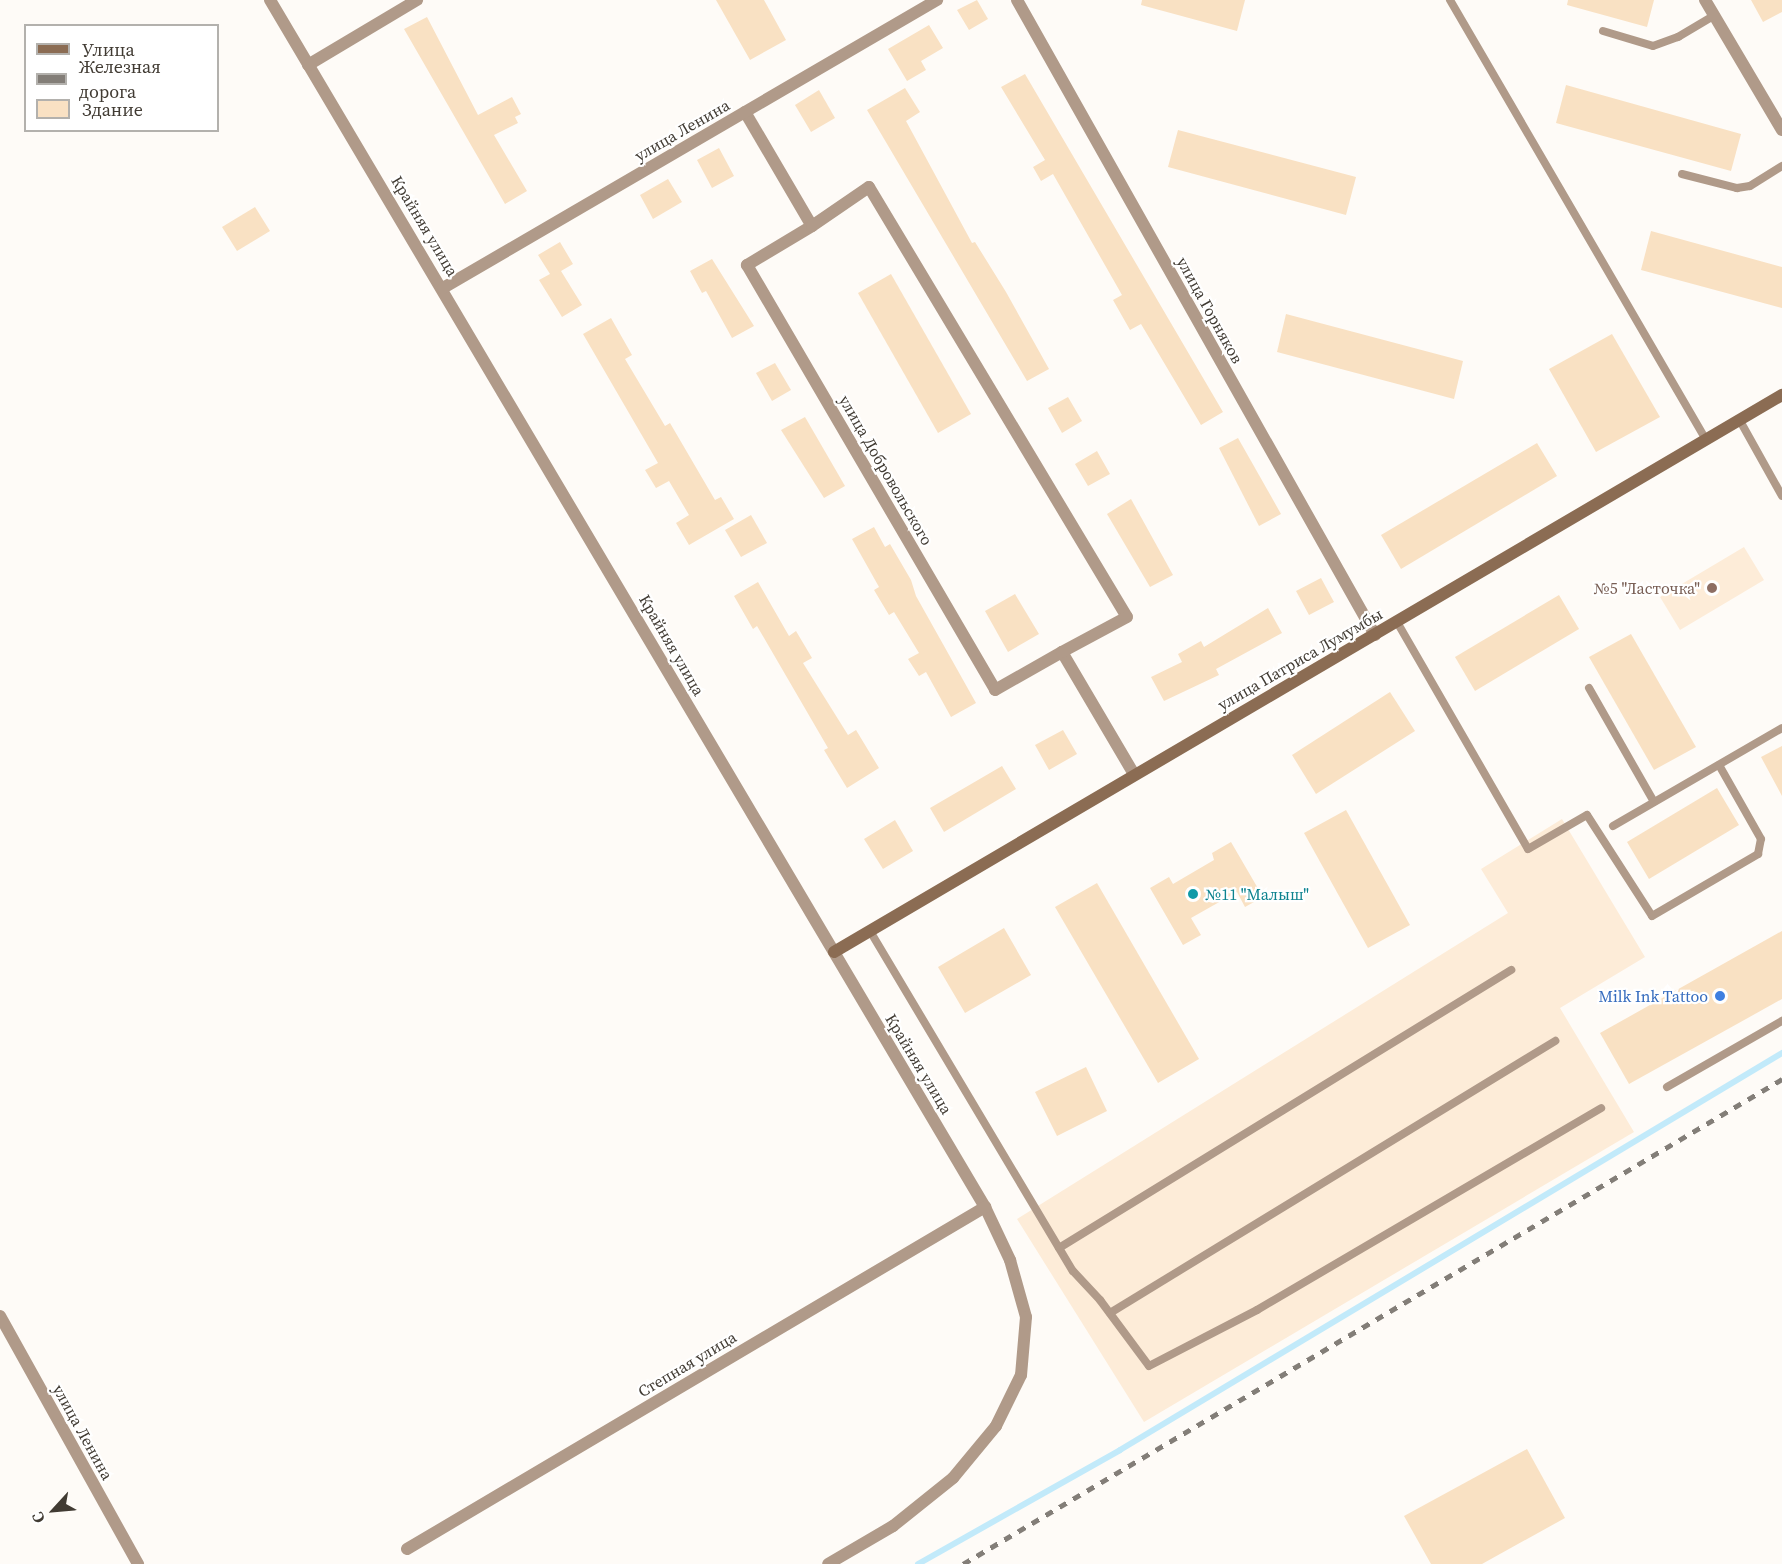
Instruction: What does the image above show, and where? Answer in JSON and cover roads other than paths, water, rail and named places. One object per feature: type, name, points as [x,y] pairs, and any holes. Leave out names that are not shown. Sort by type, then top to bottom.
[{"type":"street","name":"Крайняя улица","points":[[270,0],[443,288],[985,1207],[1010,1260],[1026,1317],[1021,1375],[996,1426],[944,1485],[893,1526],[828,1564]]},
{"type":"street","points":[[308,64],[417,0]]},
{"type":"street","name":"улица Ленина","points":[[443,288],[937,0]]},
{"type":"street","name":"улица Горняков","points":[[1017,0],[1375,635]]},
{"type":"street","points":[[1706,0],[1779,116],[1782,130]]},
{"type":"street","points":[[745,112],[812,226]]},
{"type":"street","name":"улица Добровольского","points":[[869,187],[1127,617],[1062,652],[995,690],[747,265],[812,226],[869,187]]},
{"type":"street","name":"улица Патриса Лумумбы","points":[[834,952],[1134,774],[1375,635],[1705,438],[1782,395]]},
{"type":"street","points":[[1062,652],[1134,774]]},
{"type":"street","name":"Степная улица","points":[[407,1549],[985,1207]]},
{"type":"street","name":"улица Ленина","points":[[0,1316],[138,1564]]},
{"type":"lane","points":[[1450,0],[1705,438]]},
{"type":"lane","points":[[1603,31],[1653,46],[1678,37],[1714,15]]},
{"type":"lane","points":[[1682,174],[1737,188],[1750,186],[1782,166]]},
{"type":"lane","points":[[1739,419],[1782,495]]},
{"type":"lane","points":[[1397,622],[1528,849],[1587,815],[1652,916],[1758,854],[1761,839],[1719,765]]},
{"type":"lane","points":[[1589,688],[1654,802]]},
{"type":"lane","points":[[1613,826],[1782,728]]},
{"type":"lane","points":[[870,931],[1073,1271],[1110,1312],[1149,1366],[1257,1310],[1601,1108]]},
{"type":"lane","points":[[1059,1248],[1511,970]]},
{"type":"lane","points":[[1667,1087],[1782,1021]]},
{"type":"lane","points":[[1110,1312],[1555,1041]]},
{"type":"waterway","points":[[918,1564],[1120,1450],[1782,1053]]},
{"type":"railway","points":[[963,1564],[1782,1079]]},
{"type":"place","name":"№5 \"Ласточка\"","points":[[1712,588]]},
{"type":"place","name":"№11 \"Малыш\"","points":[[1193,894]]},
{"type":"place","name":"Milk Ink Tattoo","points":[[1720,996]]}]
